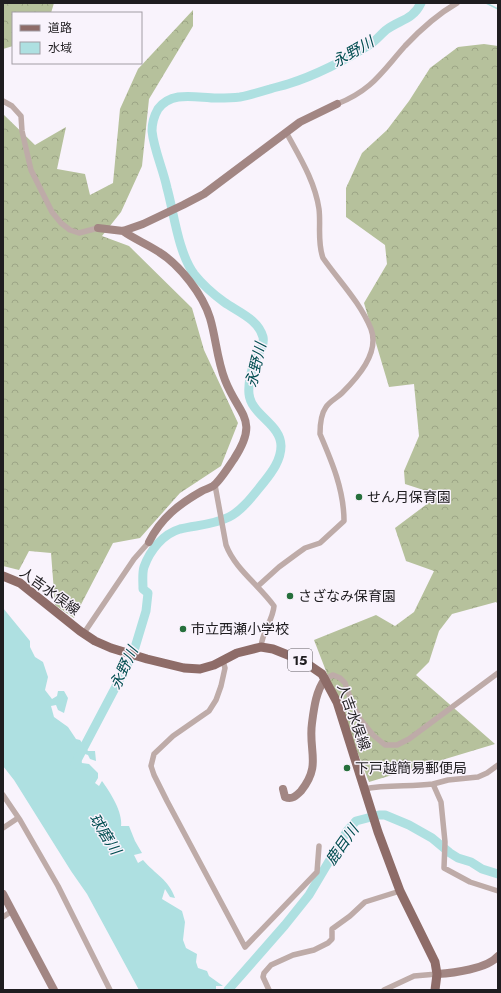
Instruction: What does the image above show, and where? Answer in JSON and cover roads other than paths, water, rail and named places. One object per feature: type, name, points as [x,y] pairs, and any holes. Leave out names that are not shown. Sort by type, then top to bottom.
[{"type":"main road","name":"人吉水俣線","points":[[3,576],[20,583],[95,640],[139,657],[184,668],[200,669],[214,666],[237,653],[261,647],[306,663],[322,674],[337,702],[378,832],[400,890],[435,962],[437,974],[435,990]]},
{"type":"street","points":[[123,231],[166,214],[204,194],[300,122],[363,92],[416,35],[457,3]]},
{"type":"street","points":[[3,101],[12,106],[21,116],[22,131],[31,170],[52,212],[61,223],[70,230],[79,233],[98,228],[123,231],[160,253],[170,261],[181,271],[201,297],[210,316],[224,379],[242,412],[247,427],[247,432],[242,445],[234,460],[214,485],[203,490],[172,511],[162,520],[155,529],[149,542],[134,559],[84,633]]},
{"type":"street","points":[[258,586],[279,567],[305,548],[320,543],[344,521],[344,508],[341,490],[320,434],[320,428],[325,409],[330,402],[341,394],[358,375],[372,350],[373,340],[371,330],[362,311],[323,258],[320,250],[319,209],[316,193],[307,171],[286,132]]},
{"type":"street","points":[[214,485],[229,552],[239,566],[274,606],[274,612],[264,633],[261,647]]},
{"type":"street","points":[[223,661],[225,668],[221,686],[216,700],[209,711],[173,736],[154,754],[151,766],[167,801],[246,947],[317,872],[319,846]]},
{"type":"street","points":[[283,789],[285,797],[289,798],[296,796],[310,778],[314,759],[311,731],[312,722],[317,694],[325,678],[333,675],[340,678],[345,683],[360,719],[372,735],[385,745],[397,745],[409,739],[498,673]]},
{"type":"street","points":[[364,789],[376,786],[421,785],[433,784],[448,780],[478,778],[498,765]]},
{"type":"street","points":[[433,784],[441,802],[445,842],[444,868],[470,882],[498,891]]},
{"type":"street","points":[[3,795],[58,886],[110,990]]},
{"type":"street","points":[[3,828],[18,818]]},
{"type":"street","points":[[268,990],[263,978],[264,973],[271,965],[292,955],[314,950],[328,943],[332,938],[332,930],[365,902],[400,890]]},
{"type":"street","points":[[3,894],[52,989]]},
{"type":"street","points":[[3,917],[12,911]]},
{"type":"street","points":[[384,990],[421,974],[447,973],[482,966],[490,963],[498,956]]},
{"type":"water","name":"球磨川","points":[[3,608],[30,641],[30,647],[35,657],[43,662],[48,677],[45,690],[52,699],[57,696],[58,691],[64,691],[68,698],[64,713],[58,710],[56,705],[51,706],[54,717],[68,727],[76,739],[80,740],[88,751],[95,751],[96,761],[90,759],[88,755],[79,752],[82,763],[89,764],[98,773],[98,778],[95,783],[99,786],[102,781],[112,796],[118,809],[121,826],[129,826],[142,853],[134,855],[138,863],[143,860],[169,886],[175,898],[170,897],[165,889],[162,899],[182,911],[185,922],[183,940],[186,948],[197,954],[196,962],[198,968],[207,971],[209,976],[223,986],[216,986],[216,990],[139,990],[87,894],[14,780],[3,766]]},
{"type":"waterway","name":"永野川","points":[[75,764],[133,654],[146,611],[148,593],[143,589],[143,569],[150,555],[158,544],[174,531],[217,522],[234,514],[252,497],[276,466],[281,451],[280,438],[271,425],[255,408],[249,394],[251,374],[254,363],[262,347],[263,337],[257,325],[224,302],[197,278],[184,255],[153,138],[152,128],[155,114],[164,103],[170,99],[178,97],[240,97],[286,85],[308,77],[360,51],[376,40],[386,30],[414,13],[421,3]]},
{"type":"waterway","points":[[486,3],[498,9]]},
{"type":"waterway","name":"鹿目川","points":[[228,990],[285,925],[309,895],[347,831],[356,821],[379,815],[385,815],[409,825],[432,838],[458,858],[471,862],[482,869],[498,874]]},
{"type":"place","name":"せん月保育園","points":[[359,497]]},
{"type":"place","name":"さざなみ保育園","points":[[290,596]]},
{"type":"place","name":"市立西瀬小学校","points":[[183,629]]},
{"type":"place","name":"下戸越簡易郵便局","points":[[347,768]]}]
